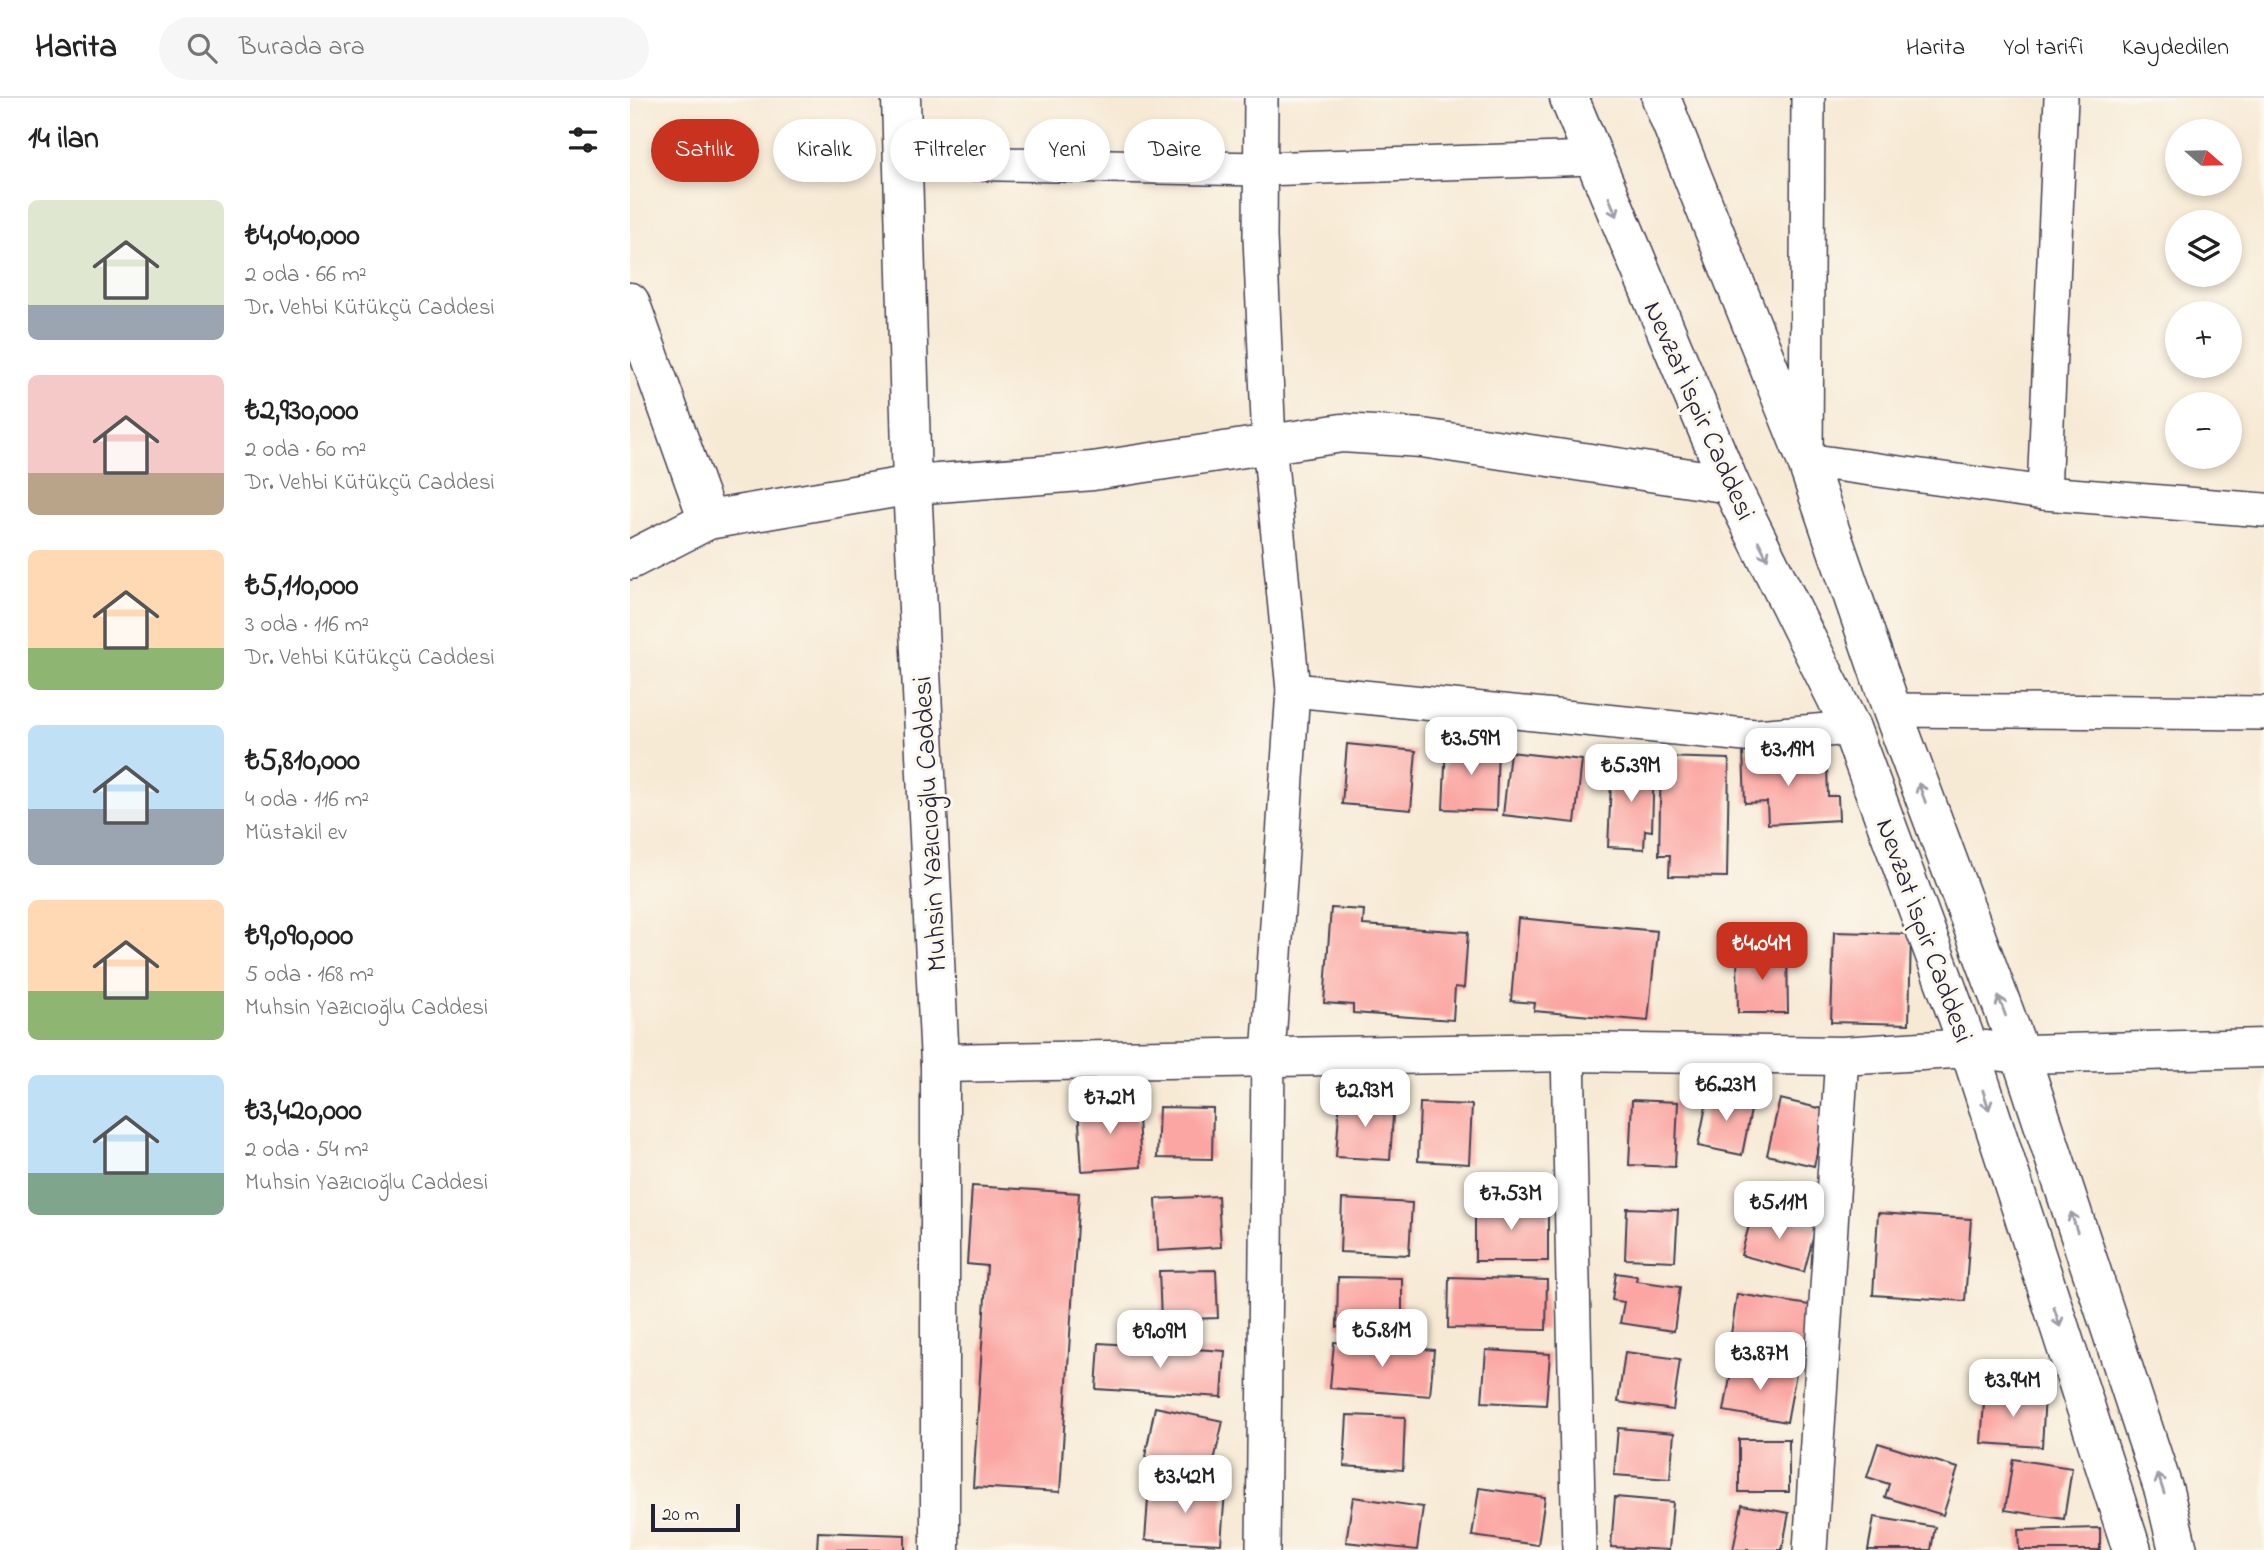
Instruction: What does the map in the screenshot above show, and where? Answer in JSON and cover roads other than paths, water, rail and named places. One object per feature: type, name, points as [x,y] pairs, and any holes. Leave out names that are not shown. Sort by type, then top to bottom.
[{"type":"street","name":"Muhsin Yazıcıoğlu Caddesi","points":[[901,98],[901,119]]},
{"type":"street","points":[[1261,98],[1260,169],[1269,443],[1293,690],[1268,1056],[1263,1550]]},
{"type":"street","name":"Nevzat İspir Caddesi","points":[[1569,98],[1730,484],[1852,728],[1969,1048],[2133,1550]]},
{"type":"street","name":"Nevzat İspir Caddesi","points":[[1661,98],[1807,460],[1892,710],[2020,1054],[2164,1492],[2178,1550]]},
{"type":"street","points":[[1808,98],[1807,460],[2044,493],[2264,510]]},
{"type":"street","points":[[2044,493],[2061,98]]},
{"type":"street","points":[[1010,164],[1260,169],[1593,158]]},
{"type":"street","name":"Muhsin Yazıcıoğlu Caddesi","points":[[903,182],[912,485],[940,1063],[940,1550]]},
{"type":"street","points":[[630,302],[708,520]]},
{"type":"street","points":[[630,560],[708,520],[912,485],[1093,471],[1342,433],[1422,438],[1730,484]]},
{"type":"street","points":[[1293,690],[1755,736],[1852,728]]},
{"type":"street","points":[[1892,710],[2264,713]]},
{"type":"street","points":[[940,1063],[1568,1052],[1842,1056],[1969,1048],[2020,1054],[2264,1048]]},
{"type":"street","points":[[1568,1052],[1579,1550]]},
{"type":"street","points":[[1810,1550],[1842,1056]]}]
